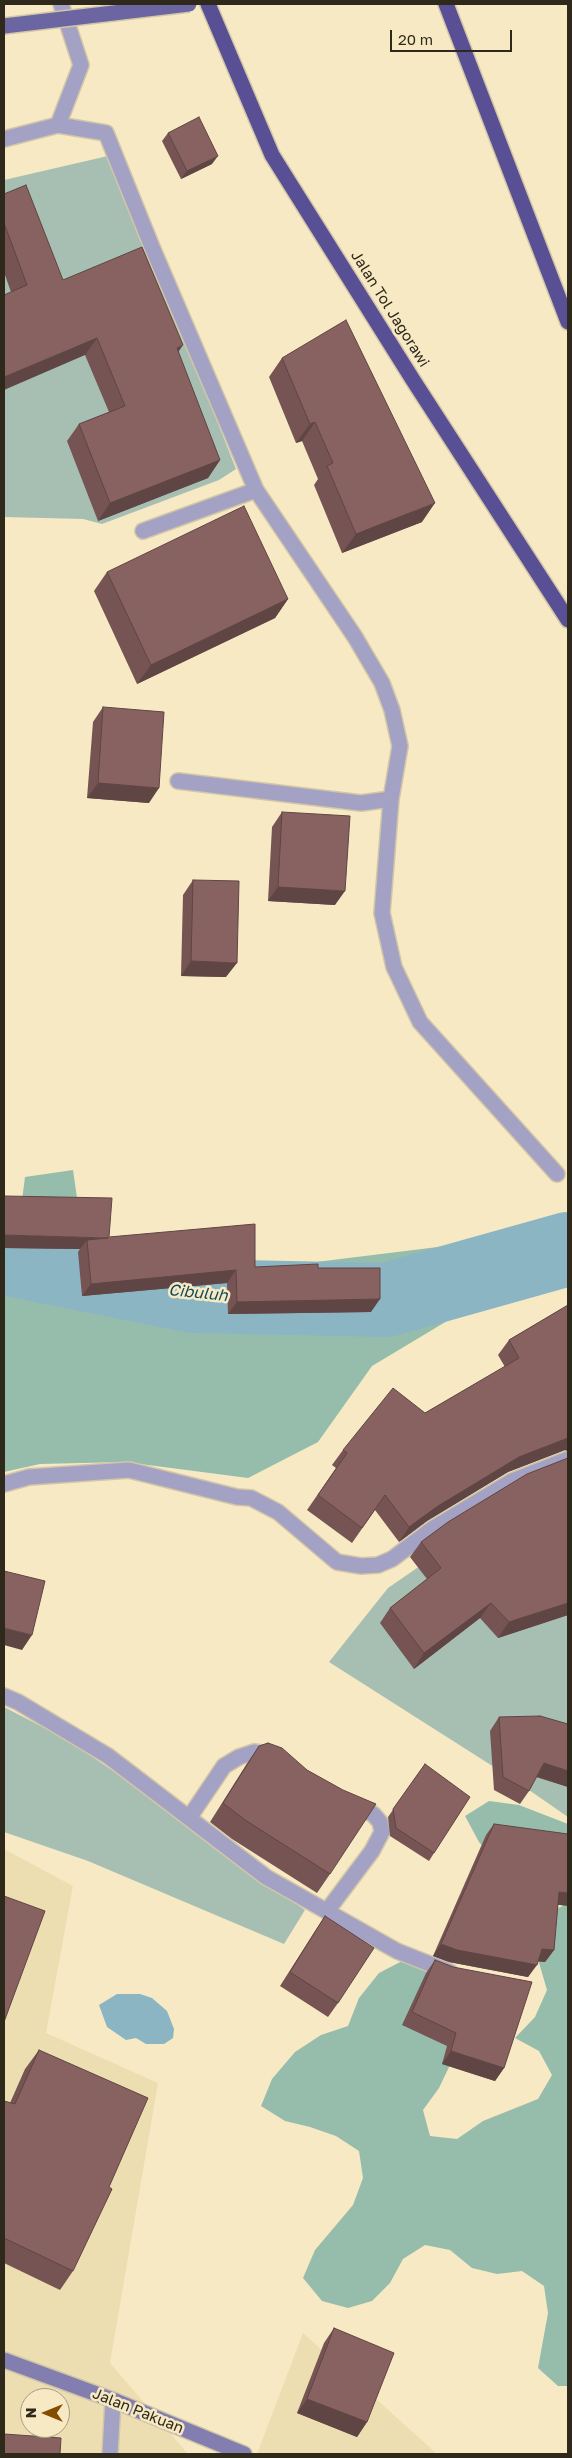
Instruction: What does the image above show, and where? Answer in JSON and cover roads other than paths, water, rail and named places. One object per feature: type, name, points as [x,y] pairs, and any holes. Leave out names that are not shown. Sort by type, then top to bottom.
[{"type":"highway","name":"Jalan Tol Jagorawi","points":[[208,4],[272,155],[413,380],[568,620]]},
{"type":"highway","points":[[446,4],[568,322]]},
{"type":"main road","points":[[4,26],[189,4]]},
{"type":"street","points":[[58,125],[81,65],[61,4]]},
{"type":"street","points":[[4,139],[58,125],[106,133],[152,247],[256,490],[354,637],[382,683],[392,710],[400,746],[391,799],[382,913],[394,967],[420,1022],[557,1174]]},
{"type":"street","points":[[143,532],[256,490]]},
{"type":"street","points":[[178,781],[361,803],[391,799]]},
{"type":"street","points":[[4,1484],[30,1477],[129,1470],[236,1497],[251,1498],[278,1512],[337,1562],[361,1566],[378,1565],[392,1559],[432,1529],[512,1481],[568,1459]]},
{"type":"street","points":[[4,1696],[18,1702],[108,1756],[266,1877],[397,1950],[446,1971],[464,1974]]},
{"type":"street","points":[[189,1818],[224,1766],[238,1757],[254,1752],[268,1754],[286,1770]]},
{"type":"street","points":[[327,1911],[372,1851],[382,1832],[380,1822],[373,1814],[334,1801]]},
{"type":"street","name":"Jalan Pakuan","points":[[4,2360],[113,2400],[244,2454]]},
{"type":"street","points":[[110,2454],[113,2400]]},
{"type":"water","points":[[117,1994],[140,1994],[152,1998],[167,2011],[174,2029],[173,2038],[164,2044],[146,2044],[136,2038],[126,2040],[107,2027],[99,2005]]},
{"type":"waterway","name":"Cibuluh","points":[[4,1258],[193,1296],[386,1300],[568,1249]]}]
